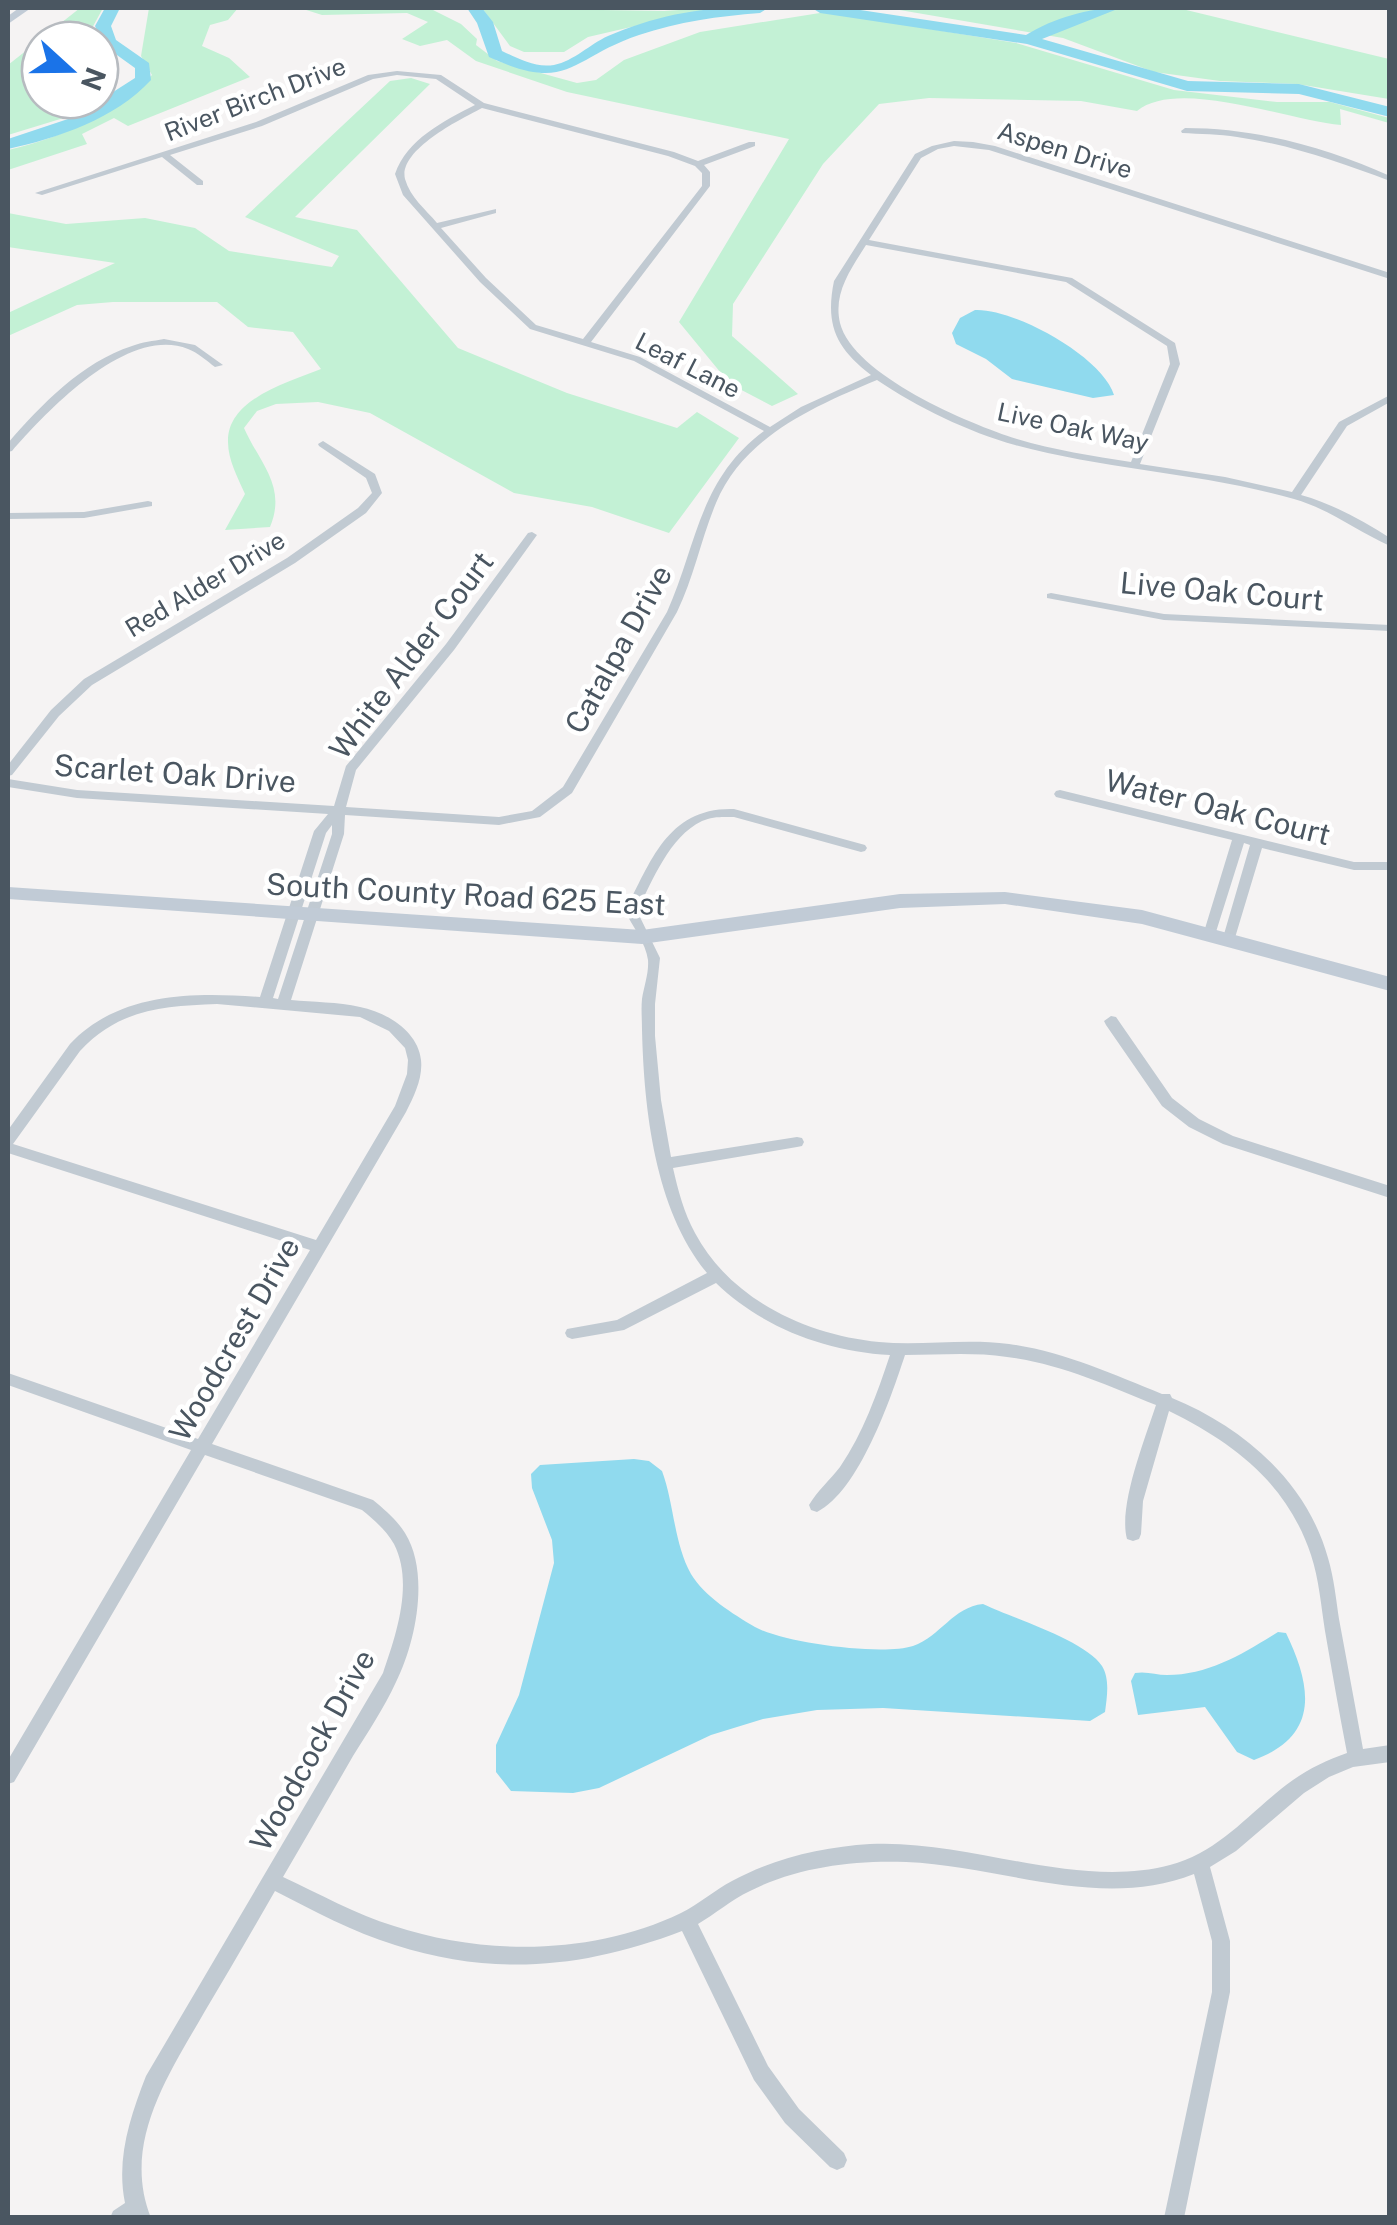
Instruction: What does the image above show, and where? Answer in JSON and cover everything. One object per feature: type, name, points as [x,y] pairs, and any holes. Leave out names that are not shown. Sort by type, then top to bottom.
[{"type":"street","points":[[8,21],[25,8]]},
{"type":"street","name":"River Birch Drive","points":[[39,193],[259,124],[379,75],[406,72],[438,77],[482,105],[698,164]]},
{"type":"street","name":"Leaf Lane","points":[[482,105],[434,130],[402,162],[400,174],[406,193],[520,319],[533,328],[637,359],[769,430]]},
{"type":"street","points":[[1185,131],[1217,131],[1339,158],[1390,179]]},
{"type":"street","name":"Aspen Drive","points":[[875,377],[848,350],[833,312],[838,281],[918,156],[934,147],[966,143],[1010,153],[1390,276]]},
{"type":"street","points":[[586,342],[706,186],[706,172],[698,164],[752,144]]},
{"type":"street","points":[[165,155],[200,183]]},
{"type":"street","points":[[437,226],[493,211]]},
{"type":"street","points":[[864,242],[1069,280],[1172,345],[1174,364],[1134,464]]},
{"type":"street","points":[[8,449],[47,405],[130,349],[158,343],[182,344],[204,351],[218,365]]},
{"type":"street","name":"Catalpa Drive","points":[[339,810],[499,821],[525,818],[555,804],[568,790],[669,616],[691,573],[714,496],[738,460],[769,430],[821,400],[875,377]]},
{"type":"street","name":"Live Oak Way","points":[[875,377],[970,426],[1004,438],[1271,492]]},
{"type":"street","points":[[1295,496],[1343,424],[1390,398]]},
{"type":"street","name":"Red Alder Drive","points":[[8,772],[55,714],[88,682],[330,535],[370,506],[376,493],[371,476],[323,444]]},
{"type":"street","points":[[1271,492],[1295,496],[1355,522],[1390,543]]},
{"type":"street","points":[[8,516],[84,515],[148,504]]},
{"type":"street","name":"White Alder Court","points":[[301,912],[338,834],[339,810],[350,769],[450,647],[532,535]]},
{"type":"street","name":"Live Oak Court","points":[[1051,596],[1162,617],[1390,628]]},
{"type":"street","name":"Scarlet Oak Drive","points":[[8,783],[77,794],[339,810]]},
{"type":"street","name":"Water Oak Court","points":[[1060,794],[1364,868],[1390,866]]},
{"type":"street","points":[[861,848],[734,813],[705,814],[683,826],[672,839],[630,911],[654,955],[648,1003],[648,1053],[666,1163],[684,1228],[699,1254],[718,1275],[765,1314],[794,1329],[850,1344],[1028,1354],[1165,1399],[1246,1446],[1278,1478],[1303,1516],[1320,1556],[1356,1757]]},
{"type":"street","points":[[1219,938],[1239,838]]},
{"type":"street","points":[[1219,938],[1257,842]]},
{"type":"street","name":"South County Road 625 East","points":[[8,893],[642,937],[900,901],[973,897],[1091,908],[1390,984]]},
{"type":"street","points":[[264,1004],[301,912]]},
{"type":"street","points":[[301,912],[282,1006],[168,1000],[112,1017],[82,1040],[8,1144],[319,1246]]},
{"type":"street","name":"Woodcrest Drive","points":[[8,1776],[412,1089],[415,1054],[404,1034],[361,1012],[282,1006]]},
{"type":"street","points":[[1110,1021],[1167,1102],[1194,1123],[1228,1140],[1390,1192]]},
{"type":"street","points":[[666,1163],[797,1142]]},
{"type":"street","points":[[572,1333],[619,1326],[718,1275]]},
{"type":"street","points":[[817,1505],[831,1492],[858,1450],[900,1349]]},
{"type":"street","name":"Woodcock Drive","points":[[8,1379],[368,1505],[380,1512],[402,1540],[411,1574],[409,1615],[390,1676],[154,2083],[132,2148],[132,2214]]},
{"type":"street","points":[[1133,1534],[1135,1501],[1165,1399]]},
{"type":"street","points":[[270,1880],[392,1936],[478,1956],[511,1958],[577,1952],[686,1920],[746,1883],[774,1872],[872,1853],[939,1855],[1126,1882],[1201,1866],[1258,1826],[1298,1783],[1356,1757],[1390,1753]]},
{"type":"street","points":[[1174,2218],[1222,1980],[1217,1915],[1201,1866]]},
{"type":"street","points":[[686,1920],[761,2073],[792,2116],[837,2160]]},
{"type":"green space","points":[[80,8],[103,8],[96,20],[65,20]]},
{"type":"green space","points":[[149,8],[238,8],[228,20],[210,25],[202,46],[229,58],[250,77],[128,126],[118,120],[120,102],[152,75],[141,56]]},
{"type":"green space","points":[[300,8],[429,8],[461,24],[477,39],[476,45],[497,61],[577,83],[596,80],[624,60],[700,32],[826,12],[1016,43],[1174,90],[1277,102],[1330,102],[1389,118],[1389,123],[1340,109],[1341,125],[1206,99],[1155,102],[1137,111],[1081,101],[929,98],[879,104],[823,164],[733,304],[732,336],[798,394],[772,406],[730,384],[679,322],[789,139],[567,92],[476,61],[447,40],[420,46],[402,39],[428,22],[407,13],[322,15]]},
{"type":"green space","points":[[482,8],[713,8],[588,37],[564,52],[524,52],[510,46]]},
{"type":"green space","points":[[888,8],[1178,8],[1389,59],[1389,99],[1297,84],[1220,81],[1154,72],[1063,38]]},
{"type":"green space","points":[[20,56],[20,120],[57,120],[8,135],[8,65]]},
{"type":"green space","points":[[411,78],[430,84],[295,217],[357,230],[458,348],[567,393],[677,428],[697,412],[739,438],[669,533],[592,507],[514,493],[370,413],[318,402],[276,404],[257,411],[244,428],[273,487],[274,512],[270,527],[225,530],[245,494],[228,449],[230,427],[238,414],[262,394],[321,369],[293,332],[248,327],[217,302],[113,302],[77,305],[8,336],[8,313],[115,263],[8,247],[8,213],[66,224],[145,218],[195,228],[229,251],[332,267],[339,256],[245,217],[390,81]]},
{"type":"green space","points":[[110,120],[82,134],[87,144],[8,170],[8,150],[85,123]]},
{"type":"water","points":[[975,310],[1012,317],[1055,338],[1093,365],[1114,395],[1093,398],[1012,379],[986,359],[956,344],[952,333],[960,318]]},
{"type":"water","points":[[649,1461],[662,1471],[681,1550],[691,1574],[703,1590],[755,1627],[809,1643],[898,1649],[923,1641],[963,1610],[983,1604],[1065,1639],[1093,1656],[1106,1677],[1105,1712],[1090,1721],[883,1708],[817,1710],[763,1719],[711,1735],[599,1788],[573,1793],[511,1791],[496,1772],[496,1745],[519,1695],[554,1563],[552,1540],[532,1488],[531,1474],[540,1465]]},
{"type":"water","points":[[1278,1632],[1286,1633],[1305,1691],[1300,1724],[1275,1750],[1254,1760],[1237,1752],[1205,1707],[1138,1715],[1131,1681],[1135,1673],[1182,1674],[1212,1667]]},
{"type":"waterway","points":[[8,144],[80,121],[143,80],[143,66],[109,42],[103,26],[112,8]]},
{"type":"waterway","points":[[474,8],[485,22],[495,54],[540,70],[575,63],[607,42],[651,26],[705,14],[760,8]]},
{"type":"waterway","points":[[820,8],[1029,40]]},
{"type":"waterway","points":[[1029,40],[1048,28],[1113,8]]},
{"type":"waterway","points":[[1029,40],[1187,86],[1299,89],[1390,112]]}]
